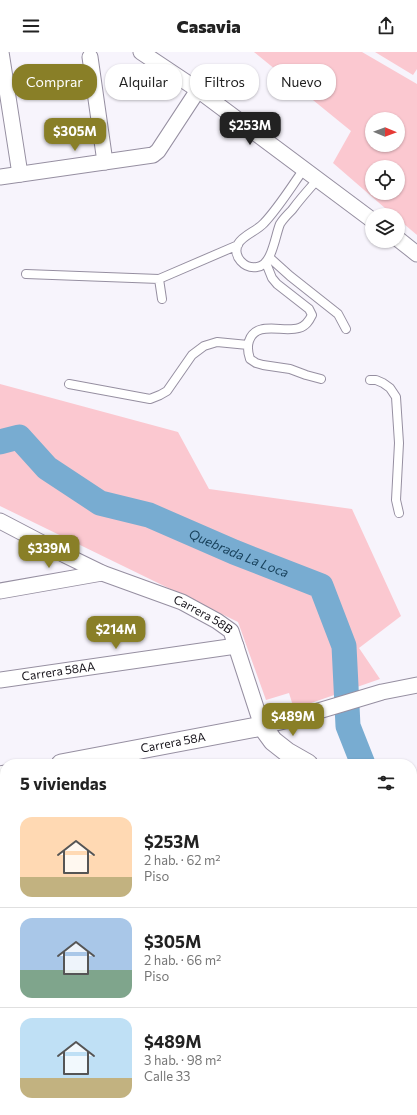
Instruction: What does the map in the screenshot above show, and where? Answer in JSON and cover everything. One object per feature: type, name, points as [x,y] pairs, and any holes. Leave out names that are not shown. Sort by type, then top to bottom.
[{"type":"street","points":[[1,52],[20,174]]},
{"type":"street","points":[[141,52],[190,85]]},
{"type":"street","points":[[90,58],[105,162]]},
{"type":"street","points":[[0,177],[153,155],[158,151],[191,100]]},
{"type":"street","points":[[211,100],[365,215]]},
{"type":"street","points":[[405,245],[417,254]]},
{"type":"street","name":"Carrera 58B","points":[[0,520],[102,573],[182,602],[217,621],[230,631],[262,726]]},
{"type":"street","name":"Carrera 58B","points":[[0,591],[102,573]]},
{"type":"street","name":"Carrera 58AA","points":[[0,680],[236,646]]},
{"type":"street","points":[[299,759],[273,741],[262,726],[285,721],[382,692],[417,685]]},
{"type":"street","name":"Carrera 58A","points":[[103,759],[262,726]]},
{"type":"lane","points":[[268,260],[259,267],[250,268],[244,265],[239,260],[237,252],[238,245],[243,238],[263,224],[304,169]]},
{"type":"lane","points":[[318,179],[281,222],[268,260],[272,278],[277,284],[309,310],[312,315],[304,327],[298,329],[257,330],[250,338],[248,354],[250,359],[256,363],[290,369],[321,379]]},
{"type":"lane","points":[[26,274],[159,279],[238,245]]},
{"type":"lane","points":[[268,260],[338,314],[346,329]]},
{"type":"lane","points":[[159,279],[162,300]]},
{"type":"lane","points":[[69,384],[150,399],[167,391],[192,355],[204,346],[217,342],[248,345]]},
{"type":"lane","points":[[370,380],[376,380],[383,383],[390,388],[396,396],[399,443],[396,500],[399,513]]},
{"type":"shaded area","points":[[254,52],[362,52],[417,84],[417,235],[405,225],[405,208],[385,208],[376,200],[405,200],[405,160],[365,160],[365,191],[333,163],[351,131],[313,100],[336,100],[336,64],[269,64]]},
{"type":"shaded area","points":[[375,52],[417,52],[417,69],[413,75]]},
{"type":"shaded area","points":[[0,384],[178,432],[209,489],[352,509],[401,616],[359,648],[380,679],[294,709],[289,693],[266,700],[238,622],[0,506]]},
{"type":"waterway","name":"Quebrada La Loca","points":[[0,442],[19,437],[47,468],[100,503],[149,515],[234,552],[321,586],[344,646],[348,726],[361,759]]}]
